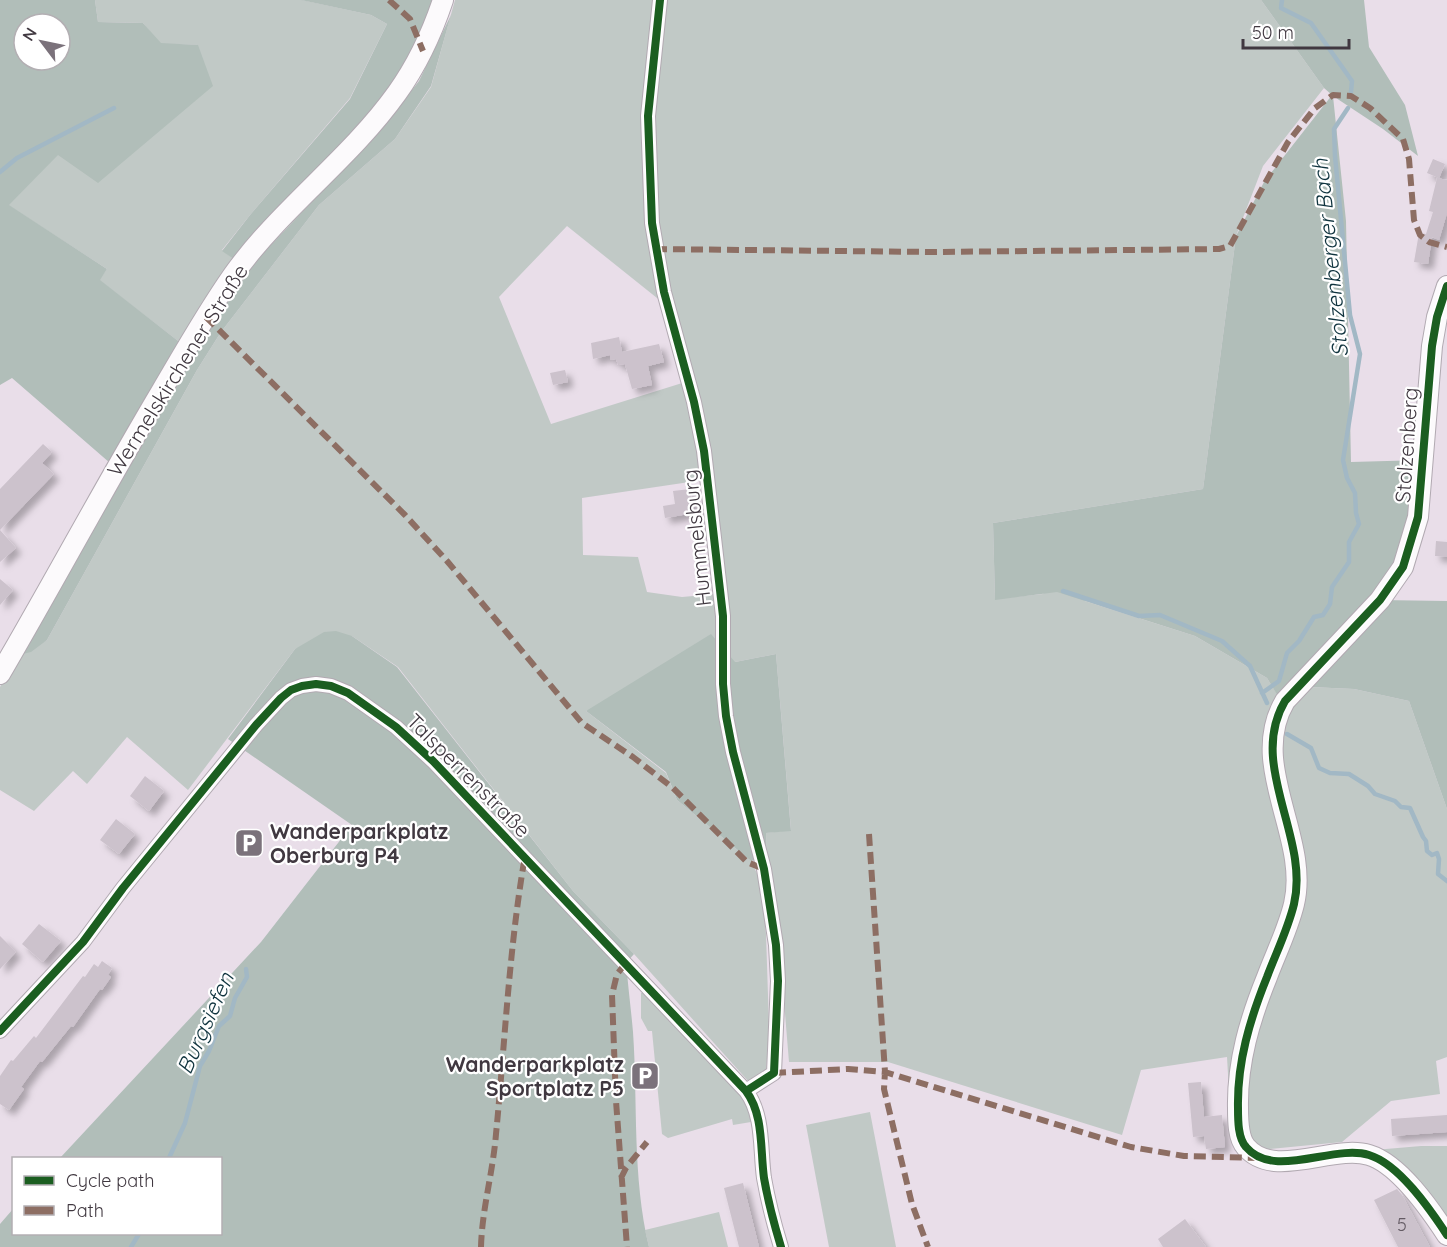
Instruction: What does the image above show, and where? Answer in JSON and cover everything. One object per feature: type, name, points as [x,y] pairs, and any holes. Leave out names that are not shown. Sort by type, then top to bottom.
[{"type":"street","name":"Wermelskirchener Straße","points":[[0,674],[140,427],[219,295],[266,234],[387,106],[417,61],[443,0]]},
{"type":"street","name":"Hummelsburg","points":[[660,0],[648,116],[652,223],[664,292],[694,402],[704,451],[723,616],[723,684],[726,716],[733,752],[764,869],[778,965],[774,1072],[746,1091]]},
{"type":"street","name":"Stolzenberg","points":[[1447,286],[1437,317],[1432,346],[1418,517],[1404,567],[1380,600],[1348,636],[1305,677],[1284,701],[1272,731],[1272,752],[1294,859],[1296,884],[1290,919],[1253,1014],[1242,1053],[1238,1120],[1241,1137],[1247,1148],[1260,1158],[1283,1161],[1347,1153],[1363,1154],[1375,1158],[1390,1167],[1404,1180],[1431,1211],[1447,1235]]},
{"type":"street","name":"Talsperrenstraße","points":[[0,1031],[83,942],[123,888],[262,718],[281,698],[291,690],[302,686],[316,684],[337,688],[357,698],[396,727],[433,761],[746,1091],[752,1099],[758,1119],[766,1187],[781,1247]]},
{"type":"shaded area","points":[[0,0],[95,0],[98,22],[143,23],[161,43],[198,45],[213,86],[98,183],[58,155],[9,205],[107,269],[100,280],[182,344],[110,463],[12,378],[0,385]]},
{"type":"shaded area","points":[[95,0],[302,0],[371,15],[387,24],[350,98],[222,250],[235,260],[182,344],[99,280],[107,269],[8,205],[58,154],[198,45],[160,44],[143,23],[98,22]]},
{"type":"shaded area","points":[[301,0],[434,0],[421,38],[371,116],[235,260],[222,251],[350,99],[387,24],[371,15]]},
{"type":"shaded area","points":[[455,0],[1261,0],[1324,88],[1263,166],[1236,236],[1203,489],[993,523],[995,599],[1043,594],[1060,568],[1085,601],[1195,636],[1267,678],[1287,710],[1309,687],[1354,689],[1409,701],[1447,809],[1447,1057],[1436,1061],[1440,1094],[1391,1101],[1342,1142],[1239,1152],[1230,1110],[1227,1057],[1141,1070],[1122,1135],[888,1062],[789,1062],[778,929],[767,857],[766,833],[791,830],[776,654],[735,662],[586,711],[666,773],[677,800],[751,861],[761,882],[766,934],[769,1026],[766,1074],[749,1082],[634,954],[573,891],[398,667],[352,636],[295,649],[188,790],[127,737],[87,784],[73,771],[34,811],[0,790],[0,687],[18,655],[47,640],[197,370],[221,332],[319,205],[395,139],[431,87]],"holes":[[[567,226],[677,314],[695,379],[551,424],[499,297]],[[715,480],[727,593],[682,597],[647,592],[638,557],[583,555],[582,498]]]},
{"type":"shaded area","points":[[1261,0],[1364,0],[1369,47],[1405,105],[1418,156],[1383,129],[1333,96],[1346,221],[1351,462],[1423,460],[1418,517],[1380,600],[1447,601],[1447,809],[1409,701],[1354,689],[1310,687],[1287,711],[1267,678],[1195,636],[1057,592],[995,600],[993,523],[1203,489],[1236,236],[1264,182],[1332,95],[1324,88]]},
{"type":"shaded area","points":[[451,15],[431,86],[395,139],[319,205],[221,332],[197,370],[47,640],[31,652],[18,655],[166,394],[248,269],[382,128],[419,81]]},
{"type":"shaded area","points":[[336,631],[352,636],[397,667],[573,891],[634,954],[626,963],[633,1032],[640,1194],[649,1247],[0,1247],[0,1224],[12,1210],[12,1235],[222,1235],[222,1157],[61,1157],[261,942],[352,825],[228,739],[295,649],[324,632]]},
{"type":"shaded area","points":[[711,634],[735,662],[776,654],[791,831],[766,833],[767,857],[751,861],[677,800],[666,772],[586,711]]},
{"type":"shaded area","points":[[645,992],[741,1096],[751,1122],[733,1125],[732,1119],[668,1138],[662,1134],[652,1031],[648,1031],[641,1018],[641,993]]},
{"type":"shaded area","points":[[870,1112],[896,1247],[829,1247],[806,1125]]},
{"type":"shaded area","points":[[1447,1146],[1447,1225],[1374,1150]]},
{"type":"shaded area","points":[[719,1212],[728,1247],[649,1247],[645,1230]]},
{"type":"building","points":[[1433,159],[1445,164],[1439,178],[1427,173]]},
{"type":"building","points":[[1437,178],[1447,180],[1447,213],[1439,240],[1432,237],[1428,264],[1414,262],[1419,233],[1426,234],[1433,212],[1429,211]]},
{"type":"building","points":[[619,337],[622,352],[659,344],[664,362],[648,366],[652,385],[632,389],[625,364],[618,365],[616,359],[610,360],[610,355],[593,359],[591,343]]},
{"type":"building","points":[[565,370],[568,382],[553,385],[550,373]]},
{"type":"building","points":[[43,444],[52,452],[42,463],[54,474],[0,530],[0,489]]},
{"type":"building","points":[[690,489],[694,513],[665,518],[663,506],[675,504],[673,491]]},
{"type":"building","points":[[0,530],[16,548],[0,562]]},
{"type":"building","points":[[1436,541],[1447,542],[1447,557],[1435,556]]},
{"type":"building","points":[[0,579],[13,590],[0,605]]},
{"type":"building","points":[[145,776],[164,791],[149,811],[130,796]]},
{"type":"building","points":[[116,819],[135,834],[119,854],[100,840]]},
{"type":"building","points":[[39,924],[61,941],[43,962],[22,944]]},
{"type":"building","points":[[0,936],[16,952],[0,969]]},
{"type":"building","points":[[102,961],[112,968],[108,975],[111,977],[102,990],[100,989],[73,1027],[71,1026],[42,1062],[40,1061],[21,1087],[24,1089],[9,1110],[0,1104],[0,1076],[11,1060],[13,1061],[34,1036],[36,1038],[94,964],[98,967]]},
{"type":"building","points":[[1201,1082],[1204,1117],[1222,1115],[1225,1147],[1206,1149],[1204,1136],[1193,1137],[1188,1083]]},
{"type":"building","points":[[1447,1115],[1447,1132],[1392,1136],[1391,1119]]},
{"type":"building","points":[[743,1183],[759,1247],[739,1247],[724,1188]]},
{"type":"building","points":[[1397,1189],[1430,1247],[1398,1247],[1374,1200]]},
{"type":"building","points":[[1185,1219],[1206,1247],[1163,1247],[1158,1239]]},
{"type":"waterway","name":"Stolzenberger Bach","points":[[1282,0],[1281,8],[1311,23],[1352,81],[1351,92]]},
{"type":"waterway","points":[[0,172],[17,158],[114,108]]},
{"type":"waterway","name":"Stolzenberger Bach","points":[[1262,693],[1279,681],[1287,653],[1299,641],[1314,617],[1323,615],[1330,604],[1332,587],[1349,562],[1349,542],[1359,524],[1355,493],[1347,478],[1343,460],[1360,354],[1350,315],[1334,129],[1348,108]]},
{"type":"waterway","points":[[1063,591],[1139,616],[1160,615],[1222,641],[1250,666],[1267,703]]},
{"type":"waterway","points":[[1287,734],[1311,748],[1319,768],[1330,773],[1349,774],[1368,786],[1375,794],[1395,801],[1401,807],[1410,808],[1426,841],[1427,851],[1432,855],[1437,853],[1438,874],[1447,881]]},
{"type":"waterway","name":"Burgsiefen","points":[[169,1157],[185,1123],[200,1066],[219,1026],[230,1016],[235,998],[247,977],[246,969]]},
{"type":"waterway","name":"Burgsiefen","points":[[131,1247],[138,1235]]},
{"type":"marked path","points":[[389,0],[410,19],[423,51]]},
{"type":"marked path","points":[[655,249],[934,252],[1219,249],[1230,246],[1288,142],[1315,108],[1333,95],[1351,96],[1370,108],[1403,139],[1409,159],[1414,220],[1420,235],[1429,242],[1447,247]]},
{"type":"marked path","points":[[206,317],[405,515],[447,561],[582,723],[633,757],[673,788],[747,862],[764,869]]},
{"type":"marked path","points":[[869,834],[885,1072],[884,1089],[912,1204],[928,1247]]},
{"type":"marked path","points":[[481,1247],[483,1219],[495,1148],[511,960],[525,856]]},
{"type":"marked path","points":[[626,963],[617,974],[612,995],[616,1101],[627,1247]]},
{"type":"marked path","points":[[774,1073],[848,1069],[885,1072],[1131,1147],[1184,1156],[1260,1158]]},
{"type":"marked path","points":[[621,1178],[626,1168],[647,1142]]},
{"type":"cycle path","points":[[660,0],[648,116],[652,223],[664,292],[694,402],[704,451],[723,616],[723,684],[726,716],[733,752],[764,869],[776,945],[778,981],[774,1073],[746,1091]]},
{"type":"cycle path","points":[[1447,286],[1437,317],[1432,346],[1418,517],[1403,567],[1380,600],[1285,701],[1275,725],[1273,750],[1275,776],[1294,853],[1297,879],[1294,904],[1285,932],[1250,1025],[1242,1057],[1238,1091],[1241,1139],[1246,1147],[1258,1156],[1272,1161],[1288,1161],[1339,1154],[1369,1155],[1380,1160],[1402,1177],[1423,1201],[1447,1235]]},
{"type":"cycle path","points":[[0,1031],[83,942],[123,888],[256,725],[281,698],[291,690],[302,686],[316,684],[331,686],[348,693],[396,727],[433,761],[746,1091],[752,1100],[759,1121],[764,1178],[781,1247]]},
{"type":"place","name":"Wanderparkplatz Oberburg P4","points":[[249,843]]},
{"type":"place","name":"Wanderparkplatz Sportplatz P5","points":[[645,1076]]}]
